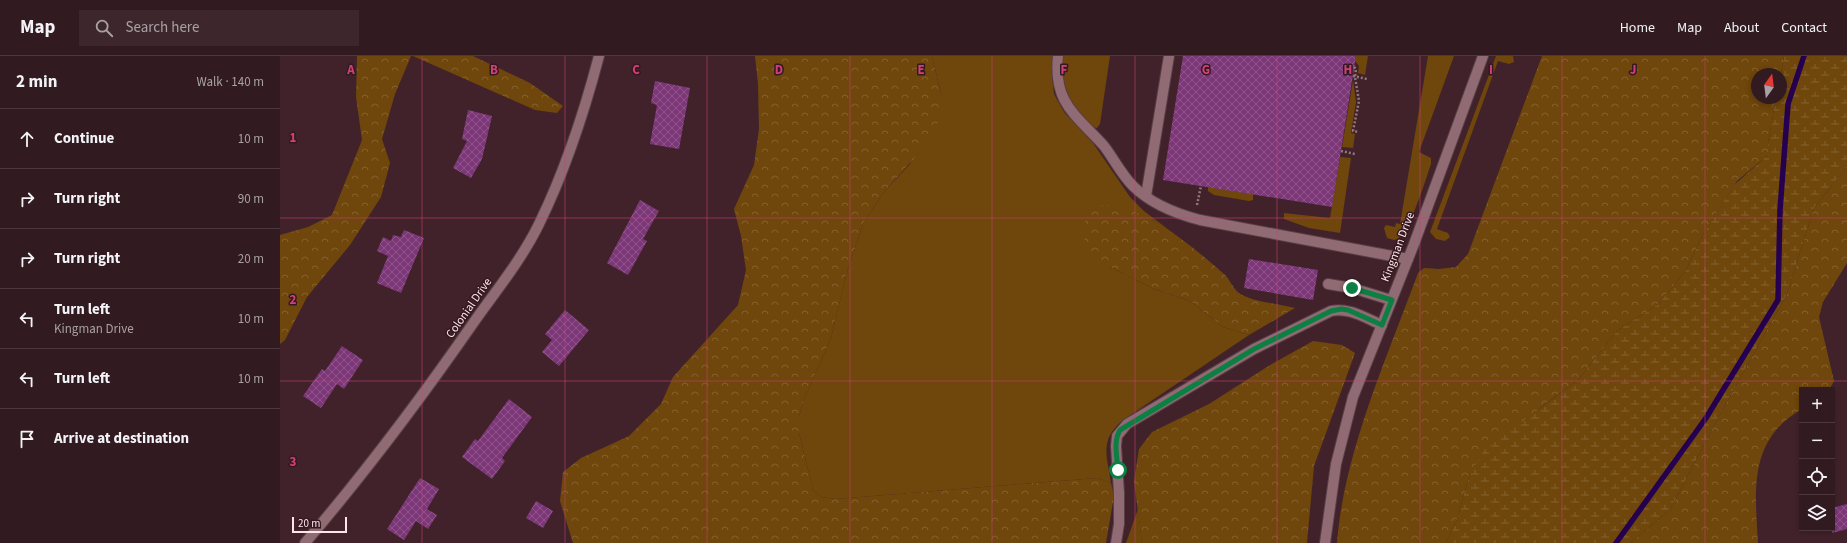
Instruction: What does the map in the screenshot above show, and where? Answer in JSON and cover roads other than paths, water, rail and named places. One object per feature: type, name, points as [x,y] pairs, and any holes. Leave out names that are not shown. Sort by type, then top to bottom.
[{"type":"street","name":"Colonial Drive","points":[[305,543],[440,372],[512,268],[535,231],[567,158],[588,97],[599,56]]},
{"type":"street","points":[[1058,56],[1058,80],[1062,96],[1070,110],[1109,152],[1133,186],[1146,196],[1172,210],[1195,218],[1408,259]]},
{"type":"street","points":[[1146,196],[1169,56]]},
{"type":"street","name":"Kingman Drive","points":[[1325,543],[1336,464],[1353,397],[1408,259],[1483,56]]},
{"type":"street","points":[[1328,284],[1352,288],[1392,300]]},
{"type":"street","points":[[1116,543],[1119,524],[1116,446],[1117,436],[1124,427],[1254,349],[1331,311],[1341,309],[1348,310],[1382,325]]},
{"type":"waterway","points":[[1616,543],[1706,418],[1778,300],[1780,210],[1788,104],[1804,56]]}]
